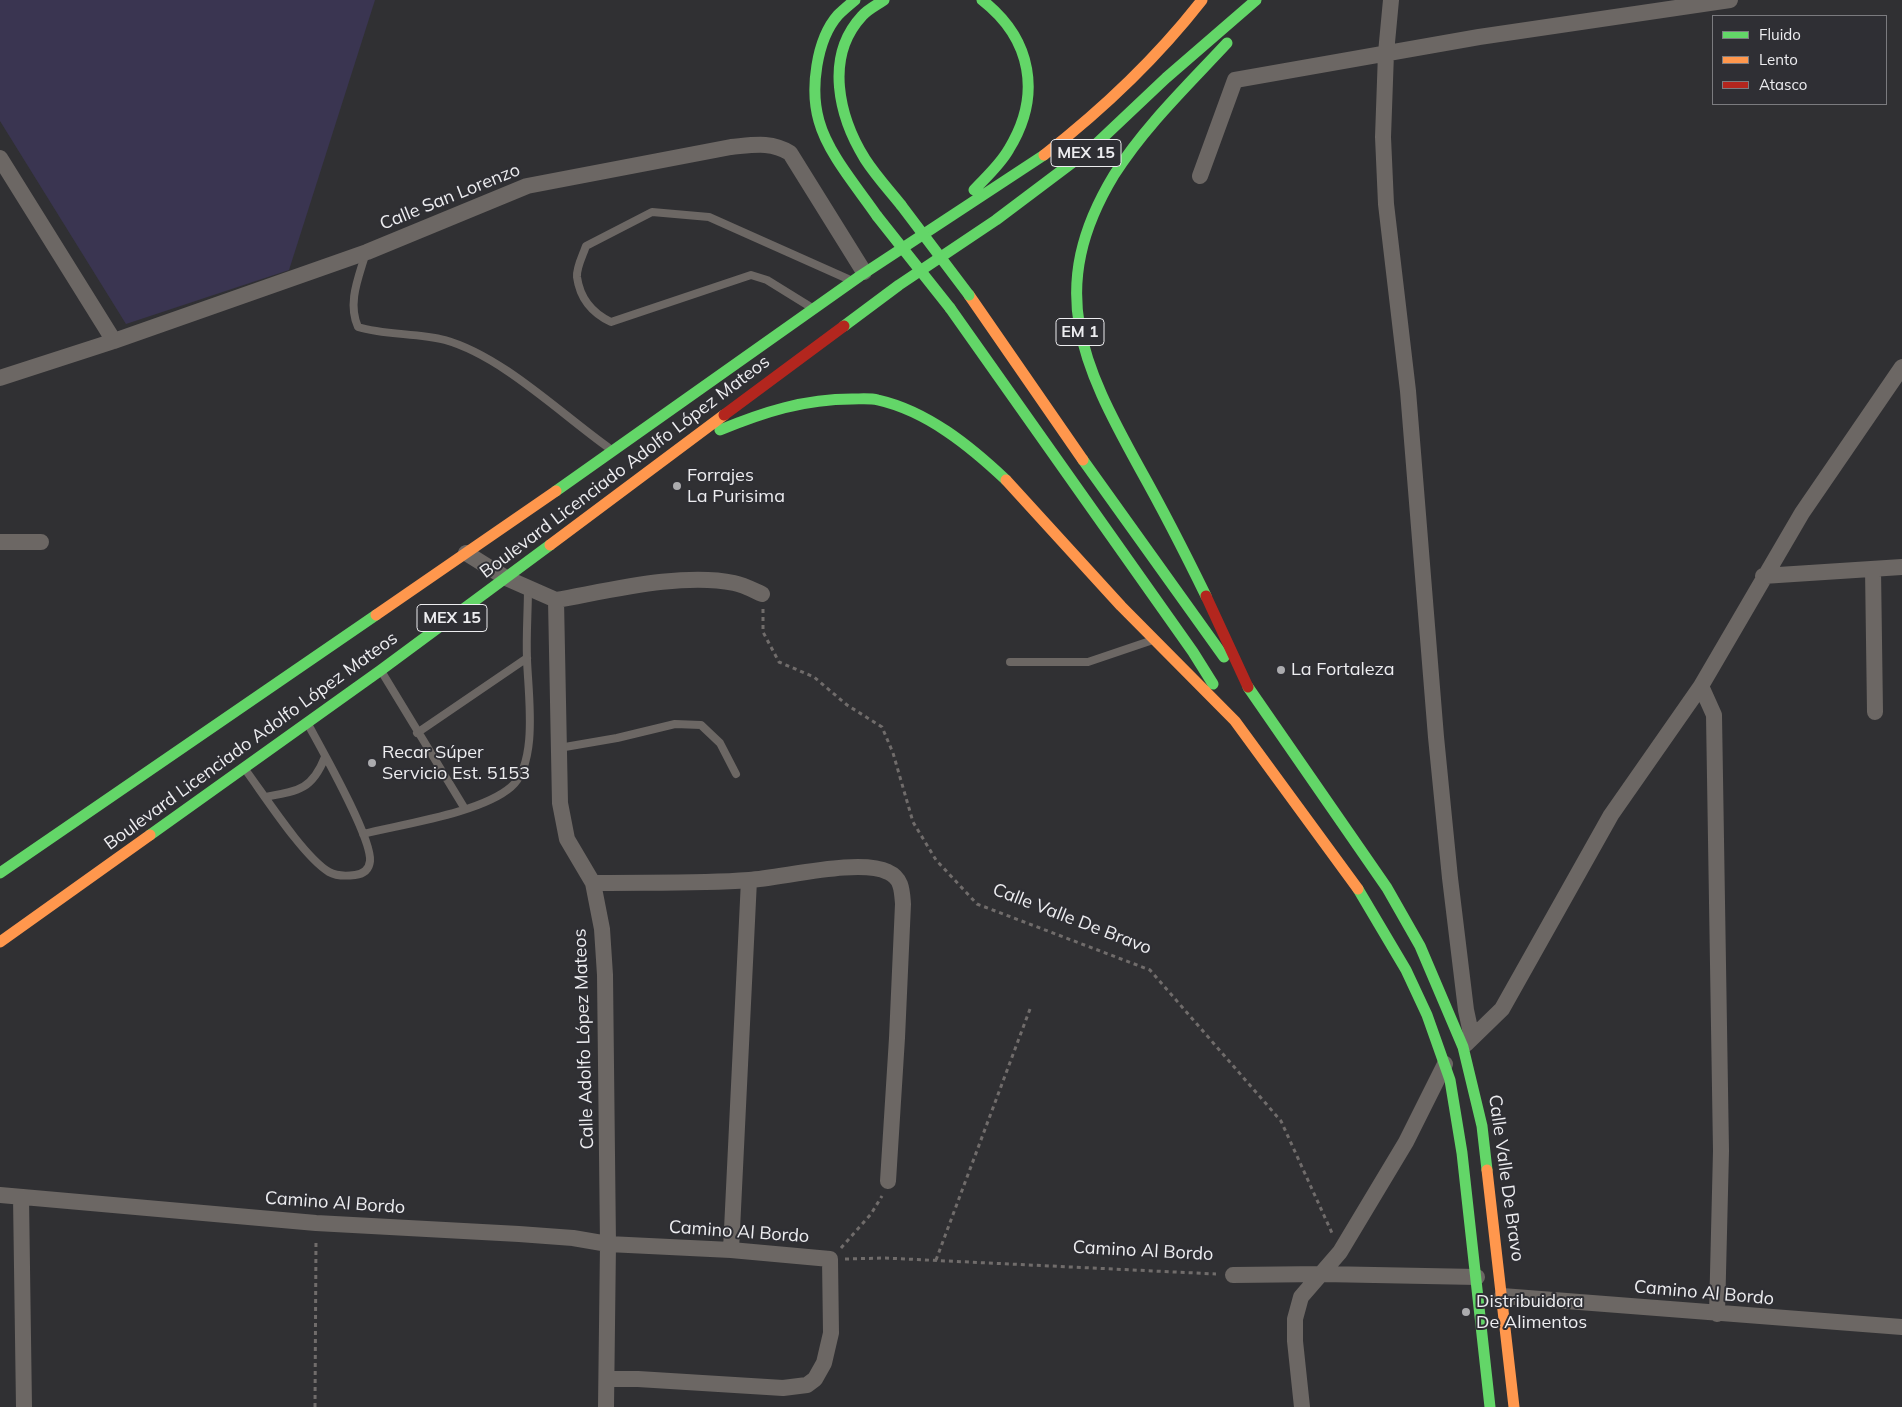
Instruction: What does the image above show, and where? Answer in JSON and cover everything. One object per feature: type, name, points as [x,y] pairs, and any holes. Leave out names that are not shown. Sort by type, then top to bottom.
[{"type":"main road","points":[[856,0],[837,16],[818,54],[815,87],[819,121],[830,146],[877,216],[950,308],[1193,652],[1235,721],[1378,919],[1399,953],[1426,1012],[1445,1064],[1459,1134],[1477,1277],[1490,1407]]},
{"type":"main road","name":"EM 1","points":[[884,0],[862,17],[845,43],[838,75],[841,103],[848,127],[865,160],[901,204],[969,295],[1212,642],[1248,687]]},
{"type":"main road","points":[[945,221],[1010,149],[1025,114],[1029,86],[1025,55],[1014,32],[996,9],[982,0]]},
{"type":"main road","name":"Boulevard Licenciado Adolfo López Mateos","points":[[0,873],[613,451],[858,277],[945,221],[1072,133],[1158,53],[1202,0]]},
{"type":"main road","name":"Boulevard Licenciado Adolfo López Mateos","points":[[0,942],[381,670],[899,285],[996,220],[1093,147],[1166,78],[1256,0]]},
{"type":"main road","name":"EM 1","points":[[1248,687],[1201,583],[1111,417],[1088,364],[1078,323],[1077,283],[1087,234],[1102,196],[1124,160],[1229,42],[1261,0]]},
{"type":"main road","points":[[685,444],[796,402],[830,398],[879,399],[929,420],[984,459],[1017,490],[1086,568],[1154,640],[1235,721]]},
{"type":"main road","name":"Calle Valle De Bravo","points":[[1248,687],[1387,888],[1420,946],[1468,1043],[1482,1126],[1514,1407]]},
{"type":"street","points":[[1391,0],[1386,52],[1383,136],[1386,204],[1408,391],[1450,878],[1466,1010],[1468,1043]]},
{"type":"street","points":[[1200,176],[1235,80],[1386,52],[1730,0]]},
{"type":"street","name":"Calle San Lorenzo","points":[[0,378],[114,341],[367,252],[526,186],[731,147],[763,144],[778,146],[790,153],[858,277]]},
{"type":"street","points":[[0,158],[114,341]]},
{"type":"street","points":[[1468,1043],[1502,1009],[1611,815],[1701,686],[1763,576],[1802,512],[1902,367]]},
{"type":"street","points":[[0,542],[41,542]]},
{"type":"street","points":[[466,553],[506,578],[556,600],[645,584],[687,581],[729,582],[762,594]]},
{"type":"street","points":[[1763,576],[1902,567]]},
{"type":"street","points":[[1873,569],[1875,712]]},
{"type":"street","name":"Calle Adolfo López Mateos","points":[[556,600],[560,803],[567,839],[593,883],[602,929],[605,975],[608,1244],[606,1407]]},
{"type":"street","points":[[1701,686],[1714,715],[1715,745],[1721,1151],[1717,1314]]},
{"type":"street","points":[[593,883],[749,880],[852,868],[877,868],[889,872],[897,878],[902,887],[898,1038],[888,1181]]},
{"type":"street","points":[[731,1250],[749,880]]},
{"type":"street","points":[[1302,1407],[1295,1341],[1295,1319],[1300,1297],[1323,1274],[1340,1252],[1406,1142],[1445,1064]]},
{"type":"street","name":"Camino Al Bordo","points":[[0,1195],[316,1223],[528,1234],[573,1238],[608,1244],[731,1250],[830,1259]]},
{"type":"street","points":[[21,1197],[24,1407]]},
{"type":"street","points":[[607,1379],[638,1379],[783,1388],[807,1385],[815,1378],[824,1364],[831,1333],[830,1259]]},
{"type":"street","name":"Camino Al Bordo","points":[[1232,1275],[1323,1274],[1477,1277]]},
{"type":"street","name":"Camino Al Bordo","points":[[1502,1296],[1902,1327]]},
{"type":"lane","points":[[814,308],[768,280],[751,275],[611,322],[596,315],[585,301],[577,276],[586,246],[652,212],[709,217],[858,277]]},
{"type":"lane","points":[[367,252],[353,297],[353,315],[358,327],[444,340],[472,350],[508,372],[613,451]]},
{"type":"lane","points":[[364,834],[465,809],[496,797],[511,787],[519,778],[528,753],[530,710],[527,658],[528,587]]},
{"type":"lane","points":[[1010,662],[1088,662],[1154,640]]},
{"type":"lane","points":[[417,733],[527,658]]},
{"type":"lane","points":[[381,670],[417,733],[465,809]]},
{"type":"lane","points":[[244,769],[309,854],[330,872],[352,875],[362,874],[368,869],[370,861],[364,834],[308,722]]},
{"type":"lane","points":[[559,748],[617,738],[675,724],[701,725],[720,743],[736,774]]},
{"type":"lane","points":[[265,797],[300,788],[312,782],[319,774],[325,757]]},
{"type":"path","name":"Calle Valle De Bravo","points":[[762,594],[763,632],[779,662],[814,677],[847,705],[882,727],[893,753],[913,822],[936,860],[977,904],[1150,970],[1281,1121],[1340,1252]]},
{"type":"path","points":[[936,1260],[1030,1009]]},
{"type":"path","points":[[830,1259],[871,1214],[885,1192],[888,1181]]},
{"type":"path","points":[[315,1407],[316,1223]]},
{"type":"path","name":"Camino Al Bordo","points":[[830,1259],[936,1260],[1232,1275]]},
{"type":"shaded area","points":[[0,0],[375,0],[289,270],[126,324],[0,121]]},
{"type":"traffic: fast","points":[[855,0],[838,15],[830,25],[824,38],[815,80],[816,109],[829,146],[877,216]]},
{"type":"traffic: fast","points":[[884,0],[864,14],[850,32],[839,68],[840,87],[848,125],[856,142],[869,165],[901,205]]},
{"type":"traffic: fast","points":[[974,190],[997,166],[1009,149],[1019,129],[1026,108],[1028,88],[1027,69],[1021,50],[1012,32],[999,15],[982,0]]},
{"type":"traffic: fast","points":[[844,326],[899,285],[996,220],[1093,147],[1166,78],[1256,0]]},
{"type":"traffic: fast","points":[[1206,596],[1102,395],[1088,360],[1079,325],[1077,290],[1081,254],[1093,216],[1114,175],[1153,123],[1227,43]]},
{"type":"traffic: fast","points":[[556,491],[860,276],[1044,155]]},
{"type":"traffic: fast","points":[[901,205],[969,295]]},
{"type":"traffic: fast","points":[[877,216],[950,308]]},
{"type":"traffic: fast","points":[[950,308],[1193,652],[1213,684]]},
{"type":"traffic: fast","points":[[720,430],[768,412],[801,404],[817,401],[875,399],[914,412],[931,421],[963,443],[1006,480]]},
{"type":"traffic: fast","points":[[1083,460],[1224,657]]},
{"type":"traffic: fast","points":[[150,835],[381,670],[550,545]]},
{"type":"traffic: fast","points":[[0,873],[376,615]]},
{"type":"traffic: fast","points":[[1248,687],[1387,888],[1420,946],[1463,1047],[1482,1126],[1487,1170]]},
{"type":"traffic: fast","points":[[1358,889],[1406,970],[1427,1015],[1450,1080],[1462,1153],[1490,1407]]},
{"type":"traffic: slow","points":[[1044,155],[1087,120],[1128,82],[1166,43],[1202,0]]},
{"type":"traffic: slow","points":[[969,295],[1083,460]]},
{"type":"traffic: slow","points":[[550,545],[724,415]]},
{"type":"traffic: slow","points":[[1006,480],[1121,606],[1235,721]]},
{"type":"traffic: slow","points":[[376,615],[556,491]]},
{"type":"traffic: slow","points":[[1235,721],[1358,889]]},
{"type":"traffic: slow","points":[[0,942],[150,835]]},
{"type":"traffic: slow","points":[[1487,1170],[1514,1407]]},
{"type":"traffic: jam","points":[[724,415],[844,326]]},
{"type":"traffic: jam","points":[[1206,596],[1248,687]]},
{"type":"place","name":"Forrajes La Purisima","points":[[677,486]]},
{"type":"place","name":"La Fortaleza","points":[[1281,670]]},
{"type":"place","name":"Recar Súper Servicio Est. 5153","points":[[372,763]]},
{"type":"place","name":"Distribuidora De Alimentos","points":[[1466,1312]]}]
